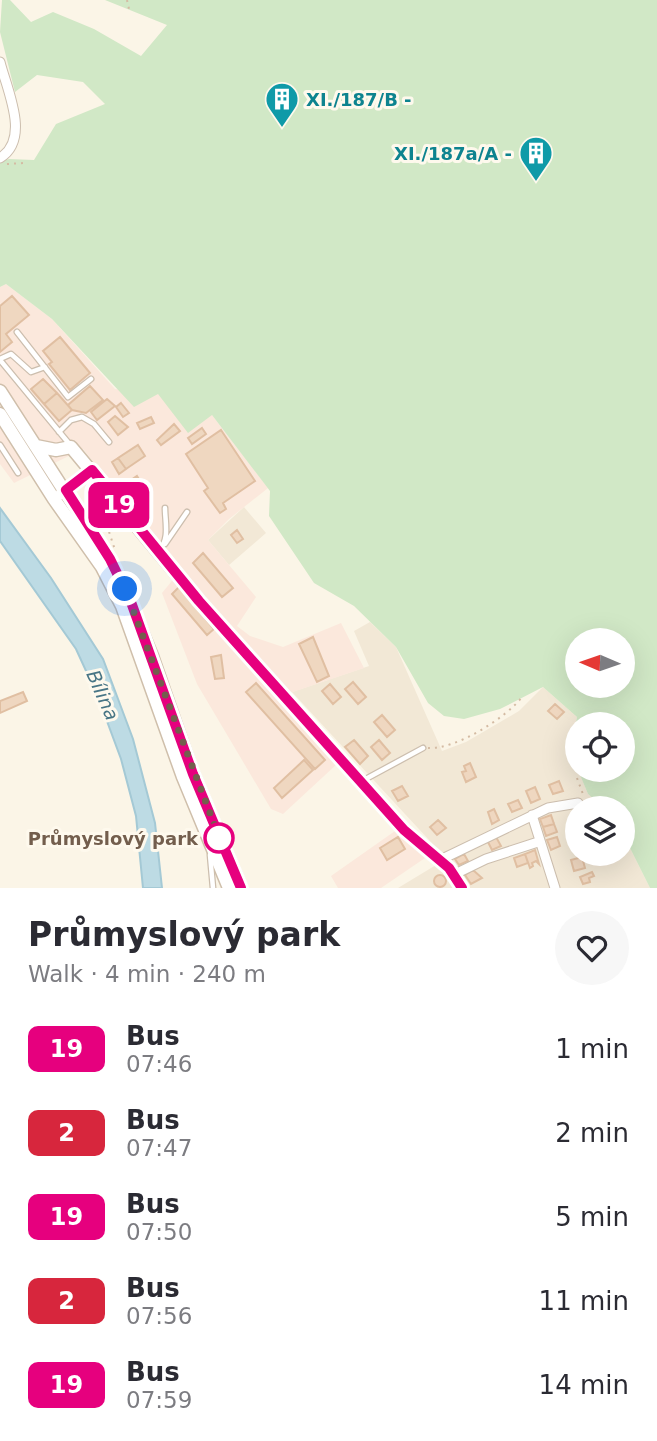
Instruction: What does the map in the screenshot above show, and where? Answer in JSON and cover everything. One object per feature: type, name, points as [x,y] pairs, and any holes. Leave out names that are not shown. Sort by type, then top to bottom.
[{"type":"main road","points":[[0,391],[110,559],[131,602],[193,774],[241,888]]},
{"type":"main road","points":[[0,414],[54,499],[102,567],[122,606],[229,888]]},
{"type":"main road","points":[[36,446],[56,450],[71,447],[404,830],[440,860],[462,888]]},
{"type":"main road","points":[[54,499],[92,470]]},
{"type":"street","points":[[0,62],[17,134],[10,152],[0,159]]},
{"type":"street","points":[[440,860],[532,815],[548,808],[565,805]]},
{"type":"street","points":[[532,815],[540,837],[538,842],[555,888]]},
{"type":"street","points":[[453,875],[486,859],[538,842]]},
{"type":"lane","points":[[17,332],[68,397],[91,379]]},
{"type":"lane","points":[[45,367],[31,372],[10,354],[0,359],[71,447]]},
{"type":"lane","points":[[59,432],[71,420],[82,417],[94,424],[109,442]]},
{"type":"lane","points":[[0,446],[18,473]]},
{"type":"lane","points":[[161,548],[165,508]]},
{"type":"lane","points":[[161,548],[172,538],[187,512]]},
{"type":"lane","points":[[362,781],[423,748]]},
{"type":"lane","points":[[209,841],[213,888]]},
{"type":"path","points":[[127,0],[129,9]]},
{"type":"path","points":[[0,159],[9,164],[25,163]]},
{"type":"path","points":[[98,485],[96,498],[118,558]]},
{"type":"path","points":[[423,748],[440,748],[498,721],[512,711],[522,697]]},
{"type":"shaded area","points":[[6,284],[52,319],[115,389],[158,394],[212,415],[268,488],[229,519],[208,540],[256,597],[237,626],[250,636],[283,647],[341,623],[364,668],[278,697],[337,764],[283,814],[271,809],[197,684],[162,593],[180,571],[83,449],[14,483],[0,464],[0,287]]},
{"type":"shaded area","points":[[244,507],[266,533],[229,565],[208,540]]},
{"type":"shaded area","points":[[370,622],[396,647],[442,751],[466,742],[519,711],[543,687],[571,712],[565,712],[565,782],[583,782],[590,796],[565,796],[565,866],[635,866],[635,858],[650,888],[398,888],[436,865],[442,854],[292,692],[369,666],[354,631]]},
{"type":"shaded area","points":[[395,831],[425,858],[381,888],[338,888],[331,876]]},
{"type":"green space","points":[[2,0],[10,0],[31,22],[53,12],[94,29],[141,56],[167,25],[105,0],[657,0],[657,888],[650,888],[635,858],[635,796],[590,796],[583,782],[635,782],[635,712],[571,712],[543,687],[500,709],[464,719],[444,716],[428,703],[396,647],[354,606],[314,583],[269,516],[270,491],[212,415],[188,433],[158,394],[134,407],[52,319],[6,284],[0,287],[0,162],[9,159],[34,160],[56,124],[105,104],[83,82],[37,75],[15,92],[0,32]]},
{"type":"water","name":"Bílina","points":[[0,508],[51,578],[103,659],[133,739],[155,823],[162,888],[143,888],[136,816],[121,759],[98,697],[76,649],[0,541]]},
{"type":"building","points":[[12,296],[29,315],[6,334],[12,342],[0,352],[0,306]]},
{"type":"building","points":[[60,337],[90,373],[70,390],[49,364],[52,362],[43,351]]},
{"type":"building","points":[[43,379],[57,393],[44,404],[31,389]]},
{"type":"building","points":[[90,386],[103,400],[86,413],[72,410],[68,405]]},
{"type":"building","points":[[57,393],[72,410],[59,421],[44,404]]},
{"type":"building","points":[[107,399],[115,406],[97,420],[91,412]]},
{"type":"building","points":[[121,403],[129,413],[123,417],[116,407]]},
{"type":"building","points":[[115,416],[128,427],[118,435],[108,422]]},
{"type":"building","points":[[151,417],[154,423],[140,429],[137,423]]},
{"type":"building","points":[[174,424],[180,431],[161,445],[157,440]]},
{"type":"building","points":[[202,428],[206,434],[192,444],[188,438]]},
{"type":"building","points":[[221,430],[255,481],[223,503],[226,509],[220,513],[204,491],[208,488],[186,454]]},
{"type":"building","points":[[138,445],[145,456],[126,469],[118,458]]},
{"type":"building","points":[[118,458],[126,469],[119,474],[112,462]]},
{"type":"building","points":[[137,476],[149,495],[137,502],[125,484]]},
{"type":"building","points":[[237,530],[243,539],[237,543],[231,535]]},
{"type":"building","points":[[203,553],[233,588],[222,597],[193,563]]},
{"type":"building","points":[[179,587],[214,629],[207,635],[172,594]]},
{"type":"building","points":[[313,637],[329,676],[317,682],[299,644]]},
{"type":"building","points":[[221,655],[224,678],[215,679],[211,657]]},
{"type":"building","points":[[353,682],[366,697],[358,704],[345,689]]},
{"type":"building","points":[[256,683],[325,760],[315,769],[246,692]]},
{"type":"building","points":[[330,684],[341,697],[333,704],[322,691]]},
{"type":"building","points":[[23,692],[27,701],[0,713],[0,701]]},
{"type":"building","points":[[555,704],[564,712],[557,719],[548,711]]},
{"type":"building","points":[[382,715],[395,730],[387,737],[374,722]]},
{"type":"building","points":[[354,740],[368,756],[360,764],[345,747]]},
{"type":"building","points":[[379,740],[390,753],[382,760],[371,747]]},
{"type":"building","points":[[304,760],[313,770],[282,798],[274,788]]},
{"type":"building","points":[[470,763],[476,777],[466,782],[462,772],[466,771],[464,766]]},
{"type":"building","points":[[559,781],[563,791],[553,794],[549,785]]},
{"type":"building","points":[[402,786],[408,796],[398,801],[392,791]]},
{"type":"building","points":[[535,787],[540,799],[531,803],[526,791]]},
{"type":"building","points":[[518,800],[522,808],[512,812],[508,804]]},
{"type":"building","points":[[494,809],[499,820],[492,824],[488,812]]},
{"type":"building","points":[[551,815],[554,824],[543,827],[540,819]]},
{"type":"building","points":[[438,820],[446,828],[437,835],[430,827]]},
{"type":"building","points":[[554,824],[557,832],[546,836],[543,827]]},
{"type":"building","points":[[398,837],[405,849],[387,860],[380,848]]},
{"type":"building","points":[[496,837],[501,846],[492,850],[488,842]]},
{"type":"building","points":[[557,837],[560,846],[551,850],[547,840]]},
{"type":"building","points":[[535,850],[539,864],[536,861],[530,868],[525,854]]},
{"type":"building","points":[[464,854],[468,861],[459,865],[455,859]]},
{"type":"building","points":[[525,854],[528,863],[517,867],[514,858]]},
{"type":"building","points":[[573,866],[584,866],[585,868],[574,871]]},
{"type":"building","points":[[473,870],[482,878],[471,884],[465,875]]},
{"type":"building","points":[[592,872],[594,876],[589,878],[590,882],[583,884],[580,877]]},
{"type":"building","points":[[440,875],[446,881],[440,887],[434,881]]},
{"type":"bus line","name":"19","points":[[241,888],[193,774],[152,656],[120,576],[66,490],[92,470],[134,525],[199,601],[404,830],[449,868],[462,888]]},
{"type":"place","name":"XI./187/B -","points":[[282,129]]},
{"type":"place","name":"XI./187a/A -","points":[[536,183]]},
{"type":"place","name":"Průmyslový park","points":[[219,838]]},
{"type":"route","points":[[125,589],[221,842],[219,838]]}]
